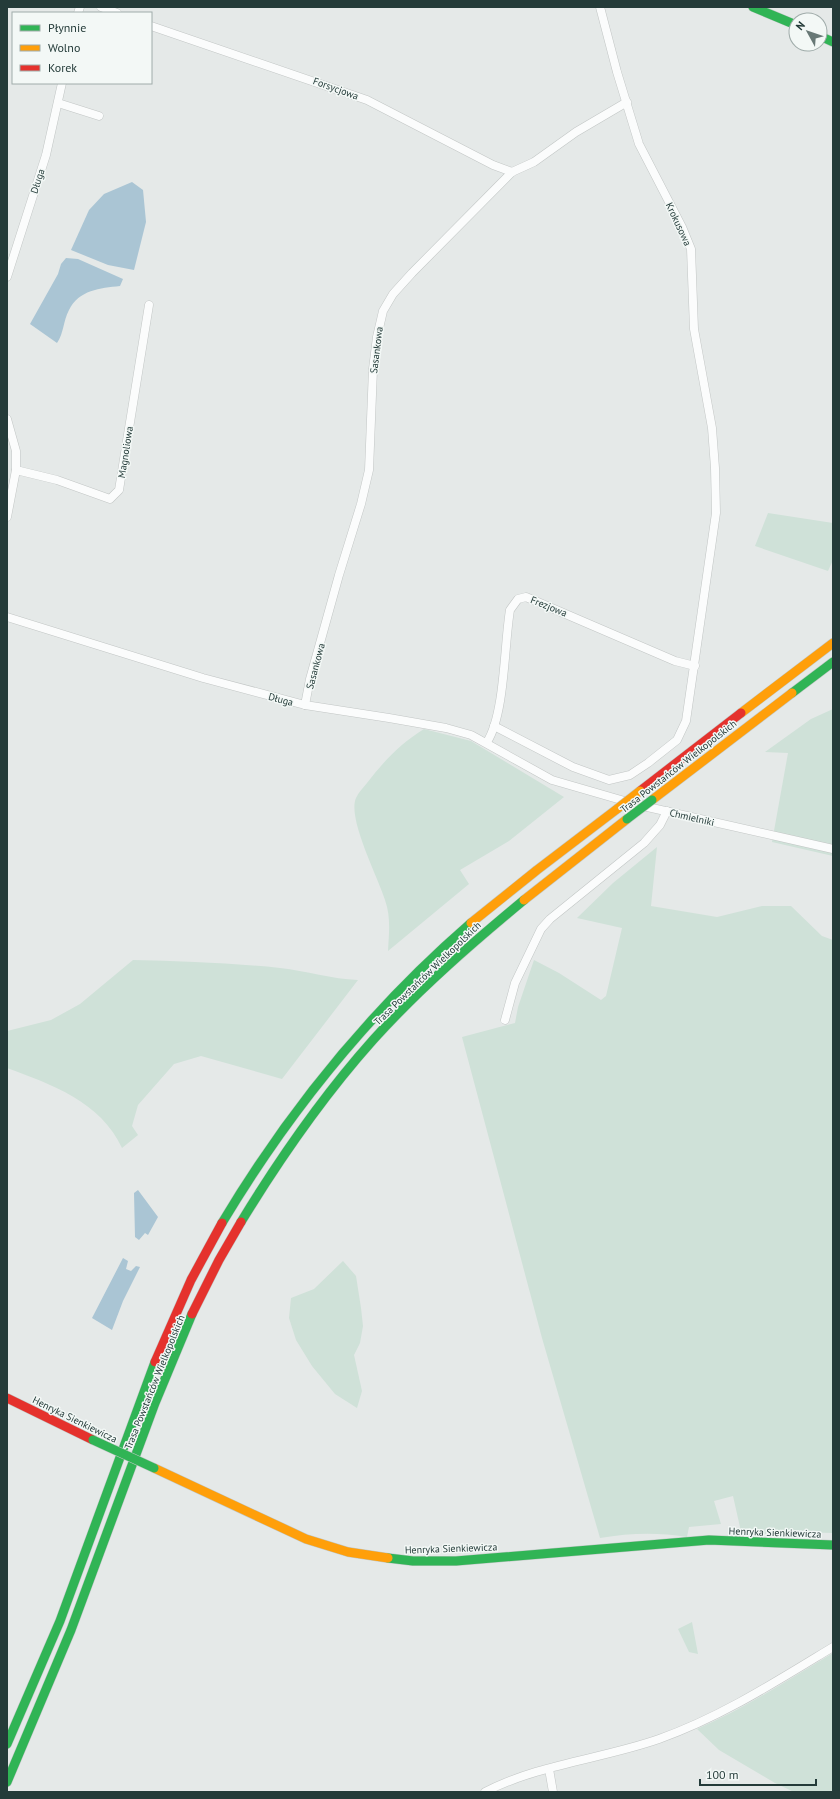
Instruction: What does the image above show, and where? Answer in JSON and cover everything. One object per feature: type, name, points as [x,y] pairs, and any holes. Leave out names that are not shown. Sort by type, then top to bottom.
[{"type":"main road","points":[[753,7],[788,22]]},
{"type":"main road","name":"Trasa Powstańców Wielkopolskich","points":[[7,1744],[70,1594],[139,1398],[169,1327],[192,1278],[247,1183],[301,1105],[369,1022],[416,974],[496,902],[833,643]]},
{"type":"main road","name":"Trasa Powstańców Wielkopolskich","points":[[7,1782],[76,1618],[164,1379],[192,1315],[221,1256],[247,1212],[317,1110],[374,1040],[416,996],[479,938],[540,886],[833,662]]},
{"type":"main road","name":"Henryka Sienkiewicza","points":[[7,1398],[245,1512],[306,1539],[348,1552],[413,1561],[456,1560],[708,1540],[833,1545]]},
{"type":"street","points":[[101,7],[114,12]]},
{"type":"street","name":"Krokusowa","points":[[494,726],[573,767],[609,780],[630,775],[677,740],[686,721],[695,666],[699,620],[716,513],[716,499],[712,428],[694,329],[691,249],[682,227],[639,144],[600,7]]},
{"type":"street","name":"Forsycjowa","points":[[152,26],[367,100],[493,165],[512,172]]},
{"type":"street","name":"Długa","points":[[7,277],[46,155],[62,84]]},
{"type":"street","name":"Sasankowa","points":[[305,705],[310,679],[339,575],[361,504],[369,470],[373,369],[377,336],[383,311],[393,294],[412,272],[512,172],[534,162],[576,132],[626,102]]},
{"type":"street","points":[[58,103],[99,116]]},
{"type":"street","name":"Magnoliowa","points":[[16,470],[57,480],[110,499],[119,490],[149,305]]},
{"type":"street","points":[[7,419],[16,451],[16,470],[7,517]]},
{"type":"street","name":"Frezjowa","points":[[487,742],[494,726],[500,699],[510,610],[518,599],[526,597],[675,661],[695,666]]},
{"type":"street","name":"Długa","points":[[7,617],[203,678],[305,705],[446,728],[471,735],[487,742],[552,780]]},
{"type":"street","name":"Chmielniki","points":[[552,780],[614,799],[833,849]]},
{"type":"street","points":[[506,1020],[515,983],[541,929],[550,919],[644,843],[660,825],[667,811]]},
{"type":"street","points":[[485,1792],[549,1769],[636,1746],[684,1729],[767,1688],[833,1647]]},
{"type":"street","points":[[549,1769],[553,1792]]},
{"type":"green space","points":[[768,513],[833,523],[833,560],[828,571],[755,546]]},
{"type":"green space","points":[[833,709],[833,856],[772,842],[788,753],[765,752],[811,719]]},
{"type":"green space","points":[[424,729],[471,741],[564,797],[509,841],[460,870],[469,884],[388,951],[389,925],[387,906],[359,833],[354,807],[358,794],[379,768],[393,753]]},
{"type":"green space","points":[[657,847],[651,906],[717,917],[762,906],[791,906],[822,936],[833,940],[833,1533],[796,1532],[742,1536],[733,1496],[714,1501],[721,1524],[689,1527],[687,1537],[665,1534],[644,1534],[600,1538],[542,1338],[462,1037],[515,1023],[518,1007],[534,960],[559,973],[601,1000],[606,996],[622,928],[577,918],[613,883]]},
{"type":"green space","points":[[133,960],[206,962],[262,966],[358,980],[282,1079],[201,1056],[174,1064],[138,1105],[132,1126],[138,1135],[122,1148],[113,1132],[101,1118],[88,1107],[57,1088],[7,1068],[7,1031],[51,1020],[80,1004]]},
{"type":"green space","points":[[343,1261],[356,1276],[363,1326],[360,1343],[354,1355],[362,1391],[357,1408],[335,1394],[312,1366],[296,1340],[289,1318],[291,1298],[314,1289]]},
{"type":"green space","points":[[692,1622],[698,1654],[689,1652],[678,1629]]},
{"type":"green space","points":[[833,1653],[833,1792],[794,1792],[775,1783],[719,1750],[697,1729],[749,1703]]},
{"type":"water","points":[[132,182],[143,190],[146,222],[134,270],[108,265],[71,250],[89,210],[104,194]]},
{"type":"water","points":[[66,258],[78,259],[123,279],[120,286],[91,291],[78,298],[69,310],[57,343],[30,324],[58,274],[61,264]]},
{"type":"water","points":[[138,1190],[158,1217],[148,1235],[145,1233],[139,1240],[135,1237],[134,1193]]},
{"type":"water","points":[[123,1258],[128,1261],[126,1269],[131,1271],[136,1266],[140,1267],[123,1301],[112,1330],[92,1318]]},
{"type":"traffic: fast","points":[[753,7],[788,22]]},
{"type":"traffic: fast","points":[[828,40],[833,42]]},
{"type":"traffic: fast","points":[[792,693],[833,662]]},
{"type":"traffic: fast","points":[[627,819],[652,800]]},
{"type":"traffic: fast","points":[[241,1222],[271,1174],[303,1128],[337,1083],[373,1040],[446,967],[524,900]]},
{"type":"traffic: fast","points":[[222,1223],[275,1141],[334,1063],[400,990],[471,923]]},
{"type":"traffic: fast","points":[[7,1782],[71,1630],[155,1403],[192,1314]]},
{"type":"traffic: fast","points":[[7,1744],[60,1621],[155,1362]]},
{"type":"traffic: fast","points":[[93,1440],[154,1468]]},
{"type":"traffic: fast","points":[[388,1558],[413,1561],[456,1561],[709,1540],[833,1545]]},
{"type":"traffic: slow","points":[[741,713],[833,643]]},
{"type":"traffic: slow","points":[[652,800],[792,693]]},
{"type":"traffic: slow","points":[[617,809],[640,791]]},
{"type":"traffic: slow","points":[[471,923],[617,809]]},
{"type":"traffic: slow","points":[[524,900],[627,819]]},
{"type":"traffic: slow","points":[[154,1468],[306,1539],[348,1552],[388,1558]]},
{"type":"traffic: jam","points":[[640,791],[741,713]]},
{"type":"traffic: jam","points":[[192,1314],[219,1260],[241,1222]]},
{"type":"traffic: jam","points":[[155,1362],[191,1280],[222,1223]]},
{"type":"traffic: jam","points":[[7,1398],[93,1440]]}]
